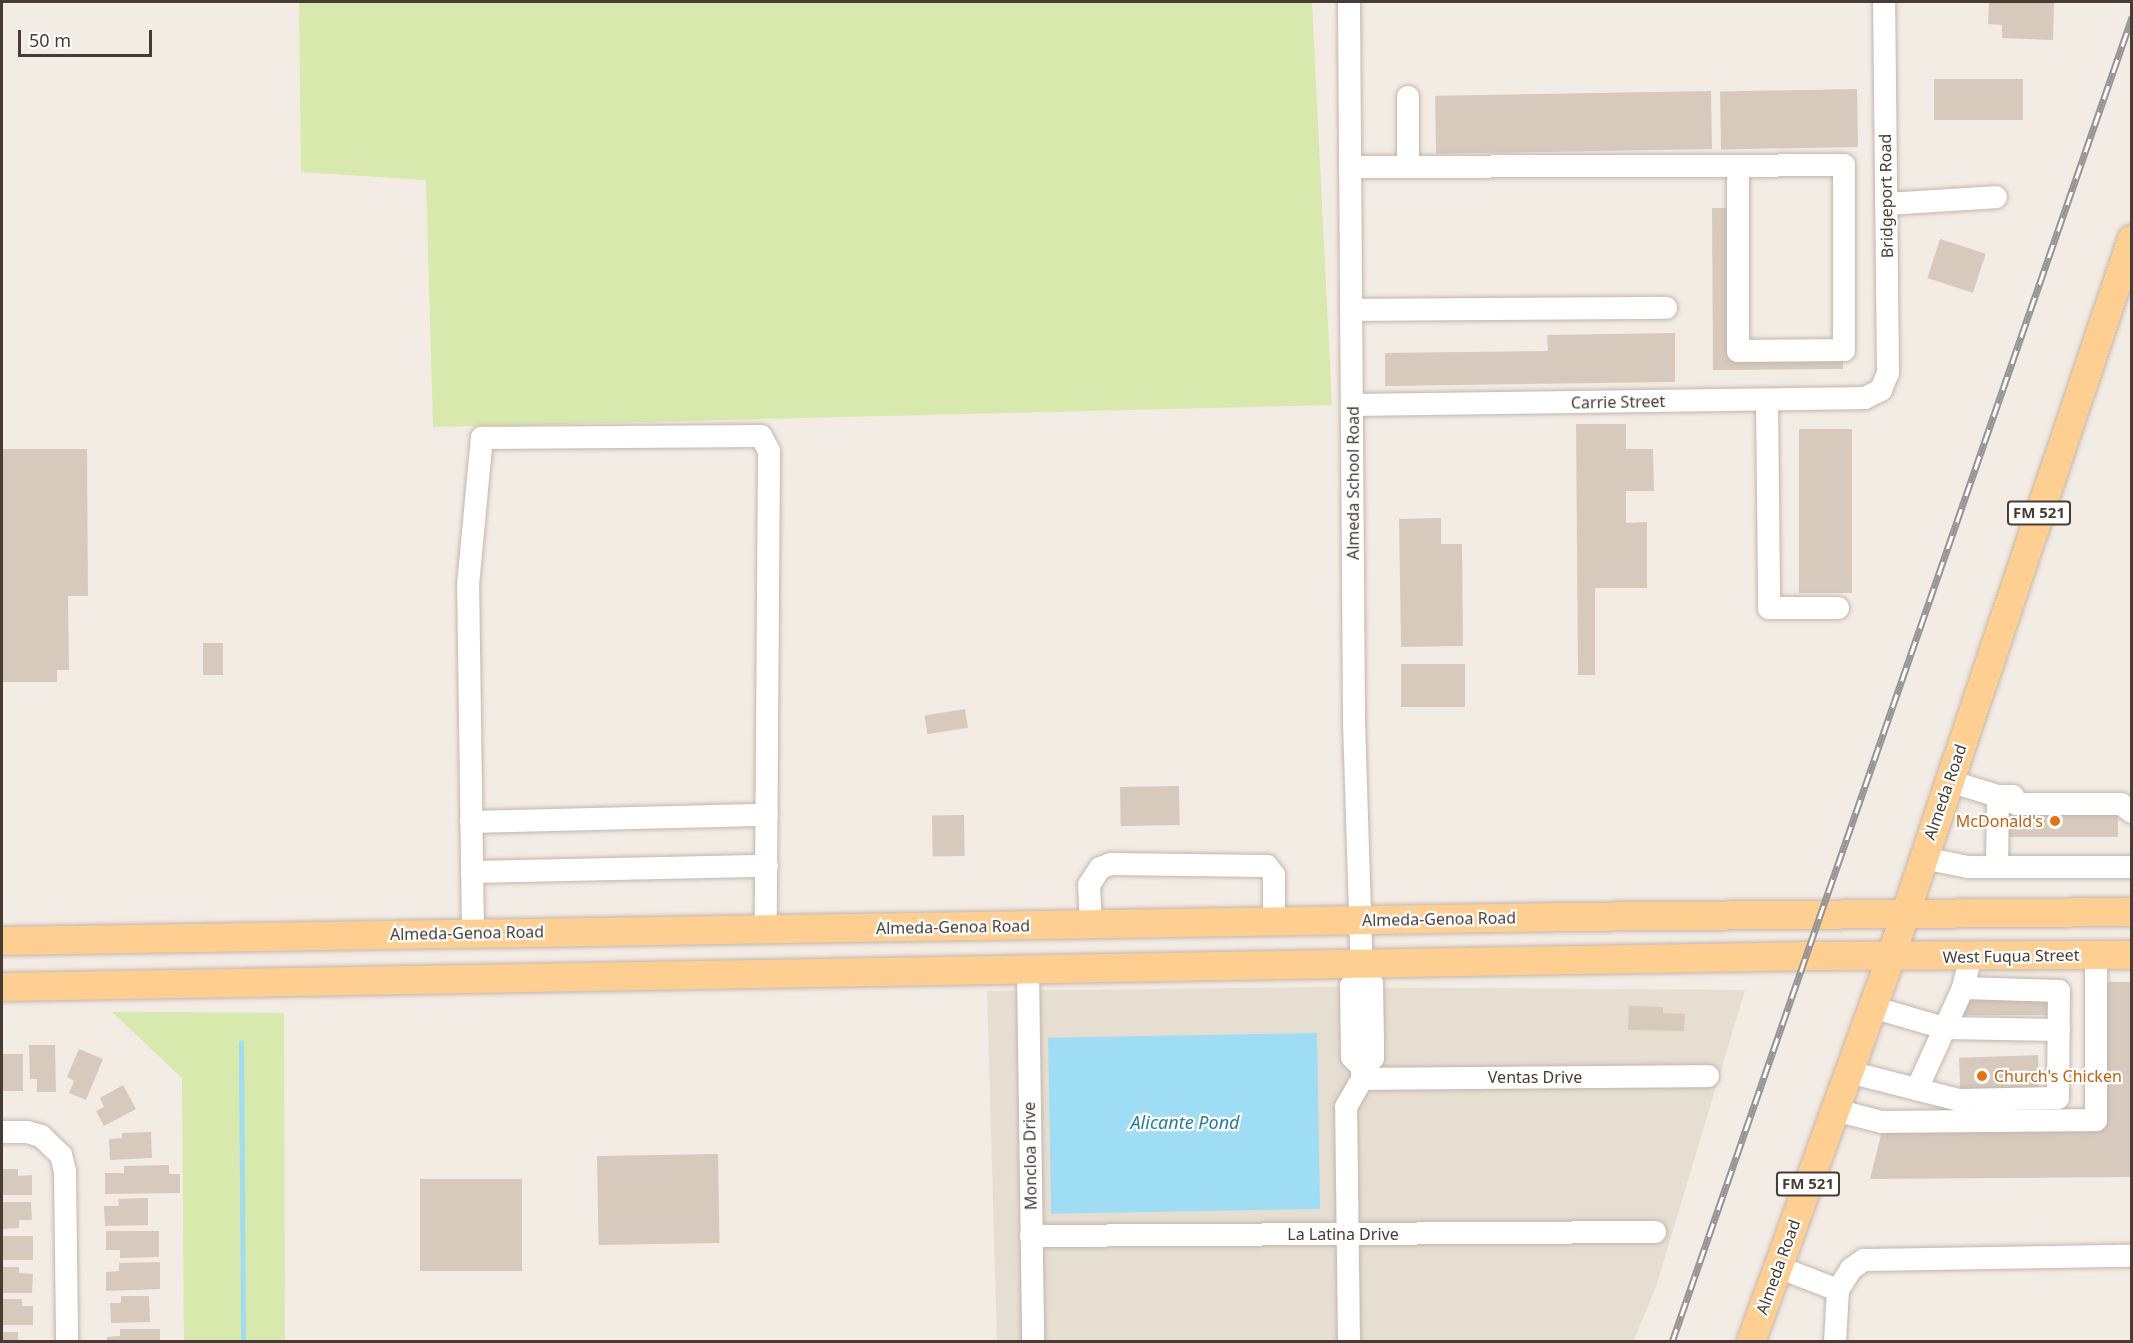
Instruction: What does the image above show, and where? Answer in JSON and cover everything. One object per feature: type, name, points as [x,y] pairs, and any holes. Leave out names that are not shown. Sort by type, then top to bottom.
[{"type":"main road","name":"Almeda Road","points":[[1751,1341],[1890,957],[2132,239]]},
{"type":"main road","points":[[1904,916],[2132,912]]},
{"type":"main road","name":"Almeda-Genoa Road","points":[[2,941],[1556,917],[1904,916]]},
{"type":"main road","points":[[1556,917],[1557,960]]},
{"type":"main road","points":[[858,928],[860,972]]},
{"type":"main road","points":[[282,936],[282,982]]},
{"type":"main road","name":"West Fuqua Street","points":[[1890,957],[2132,955]]},
{"type":"main road","points":[[2,987],[1028,970],[1361,971],[1557,960],[1890,957]]},
{"type":"street","name":"Almeda School Road","points":[[1349,2],[1354,722],[1362,921],[1361,971]]},
{"type":"street","name":"Bridgeport Road","points":[[1881,390],[1888,373],[1884,2]]},
{"type":"street","points":[[1408,97],[1408,167]]},
{"type":"street","points":[[1350,167],[1844,165],[1844,350],[1738,351],[1738,166]]},
{"type":"street","points":[[1886,204],[1996,197]]},
{"type":"street","points":[[1351,310],[1666,308]]},
{"type":"street","name":"Carrie Street","points":[[1352,405],[1865,398],[1881,390]]},
{"type":"street","points":[[1767,400],[1769,608],[1838,608]]},
{"type":"street","points":[[472,933],[468,585],[482,438],[761,436],[769,451],[766,930]]},
{"type":"street","points":[[1949,782],[2018,804],[2121,804],[2132,812]]},
{"type":"street","points":[[1998,796],[2132,795]]},
{"type":"street","points":[[1996,867],[1998,796]]},
{"type":"street","points":[[471,822],[767,814]]},
{"type":"street","points":[[1923,858],[1968,867],[2128,862]]},
{"type":"street","points":[[1091,925],[1089,885],[1100,868],[1111,864],[1267,866],[1274,875],[1274,922]]},
{"type":"street","points":[[472,872],[767,866]]},
{"type":"street","points":[[1835,1110],[1882,1122],[2096,1120],[2096,955]]},
{"type":"street","points":[[2040,956],[2040,991]]},
{"type":"street","points":[[1917,1089],[1963,988],[1971,957]]},
{"type":"street","name":"Moncloa Drive","points":[[1028,970],[1033,1341]]},
{"type":"street","points":[[1349,1341],[1346,1107],[1362,1073],[1352,1057],[1362,1020],[1351,986],[1361,971]]},
{"type":"street","points":[[1849,1072],[1959,1100],[2058,1098],[2060,991],[1963,988]]},
{"type":"street","points":[[1872,1007],[1944,1028],[2059,1030]]},
{"type":"street","name":"Ventas Drive","points":[[1362,1073],[1708,1076]]},
{"type":"street","points":[[2,1132],[27,1132],[41,1136],[61,1155],[65,1171],[67,1341]]},
{"type":"street","name":"La Latina Drive","points":[[1031,1236],[1655,1232]]},
{"type":"street","points":[[1835,1341],[1838,1290],[1851,1269],[1864,1260],[2132,1256]]},
{"type":"street","points":[[1778,1267],[1838,1290]]},
{"type":"shaded area","points":[[1320,987],[1745,990],[1656,1287],[1633,1342],[997,1341],[987,991]]},
{"type":"green space","points":[[299,2],[1312,2],[1332,405],[433,427],[426,180],[301,172]]},
{"type":"green space","points":[[112,1012],[284,1013],[285,1341],[184,1341],[182,1078]]},
{"type":"water","name":"Alicante Pond","points":[[1317,1033],[1320,1209],[1051,1214],[1048,1038]]},
{"type":"building","points":[[1989,2],[2054,2],[2053,40],[2002,38],[2002,25],[1988,24]]},
{"type":"building","points":[[1934,79],[2023,79],[2023,120],[1934,120]]},
{"type":"building","points":[[1857,89],[1858,147],[1721,149],[1720,91]]},
{"type":"building","points":[[1711,91],[1712,149],[1436,154],[1435,96]]},
{"type":"building","points":[[1712,208],[1730,208],[1731,355],[1843,355],[1843,369],[1713,370]]},
{"type":"building","points":[[1940,239],[1986,254],[1973,293],[1927,278]]},
{"type":"building","points":[[1675,333],[1675,382],[1385,386],[1385,353],[1548,351],[1547,335]]},
{"type":"building","points":[[1576,424],[1626,424],[1626,449],[1653,449],[1654,491],[1626,491],[1626,523],[1647,522],[1647,588],[1595,588],[1595,675],[1578,675]]},
{"type":"building","points":[[1799,429],[1852,429],[1852,593],[1799,593]]},
{"type":"building","points":[[2,449],[87,449],[88,596],[68,596],[69,670],[57,670],[57,682],[2,682]]},
{"type":"building","points":[[1441,518],[1441,544],[1462,544],[1463,646],[1401,647],[1399,519]]},
{"type":"building","points":[[203,643],[223,643],[223,675],[203,675]]},
{"type":"building","points":[[1401,664],[1465,664],[1465,707],[1401,707]]},
{"type":"building","points":[[965,709],[968,728],[927,734],[925,715]]},
{"type":"building","points":[[1179,786],[1180,825],[1121,826],[1120,787]]},
{"type":"building","points":[[2008,809],[2118,809],[2118,837],[2008,837]]},
{"type":"building","points":[[964,815],[965,856],[933,857],[932,816]]},
{"type":"building","points":[[2102,982],[2132,982],[2132,1177],[1870,1179],[1882,1131],[2103,1129]]},
{"type":"building","points":[[1964,996],[2048,996],[2048,1015],[1964,1015]]},
{"type":"building","points":[[1629,1006],[1663,1007],[1663,1013],[1685,1014],[1684,1031],[1628,1030]]},
{"type":"building","points":[[29,1045],[55,1045],[56,1092],[37,1092],[37,1079],[30,1079]]},
{"type":"building","points":[[79,1049],[103,1059],[86,1100],[69,1093],[74,1081],[67,1077]]},
{"type":"building","points":[[2,1054],[23,1054],[23,1091],[2,1091]]},
{"type":"building","points":[[2038,1055],[2039,1091],[1960,1094],[1959,1058]]},
{"type":"building","points":[[123,1085],[136,1109],[104,1126],[96,1111],[104,1107],[100,1098]]},
{"type":"building","points":[[151,1132],[152,1158],[110,1160],[109,1139],[122,1138],[122,1133]]},
{"type":"building","points":[[718,1154],[720,1243],[599,1245],[597,1156]]},
{"type":"building","points":[[169,1165],[169,1174],[180,1174],[180,1193],[105,1194],[105,1173],[124,1173],[124,1166]]},
{"type":"building","points":[[2,1169],[18,1169],[18,1176],[32,1175],[32,1195],[2,1195]]},
{"type":"building","points":[[420,1179],[522,1179],[522,1271],[420,1271]]},
{"type":"building","points":[[148,1198],[148,1225],[105,1226],[104,1206],[119,1206],[118,1199]]},
{"type":"building","points":[[2,1202],[31,1202],[32,1220],[19,1220],[19,1228],[2,1229]]},
{"type":"building","points":[[106,1231],[159,1231],[159,1257],[120,1258],[120,1250],[106,1250]]},
{"type":"building","points":[[2,1236],[33,1236],[33,1260],[2,1260]]},
{"type":"building","points":[[160,1262],[160,1289],[106,1291],[106,1272],[119,1271],[119,1263]]},
{"type":"building","points":[[2,1267],[19,1267],[19,1273],[33,1274],[32,1293],[2,1293]]},
{"type":"building","points":[[121,1296],[149,1296],[150,1322],[111,1323],[110,1303],[121,1303]]},
{"type":"building","points":[[2,1299],[22,1299],[22,1306],[33,1306],[33,1325],[2,1325]]},
{"type":"building","points":[[120,1329],[160,1329],[160,1342],[107,1342],[107,1337],[120,1336]]},
{"type":"building","points":[[2,1332],[18,1332],[18,1342],[2,1342]]},
{"type":"waterway","points":[[241,1042],[243,1342]]},
{"type":"railway","points":[[1672,1342],[2132,17]]},
{"type":"place","name":"McDonald's","points":[[2055,821]]},
{"type":"place","name":"Church's Chicken","points":[[1982,1076]]}]
